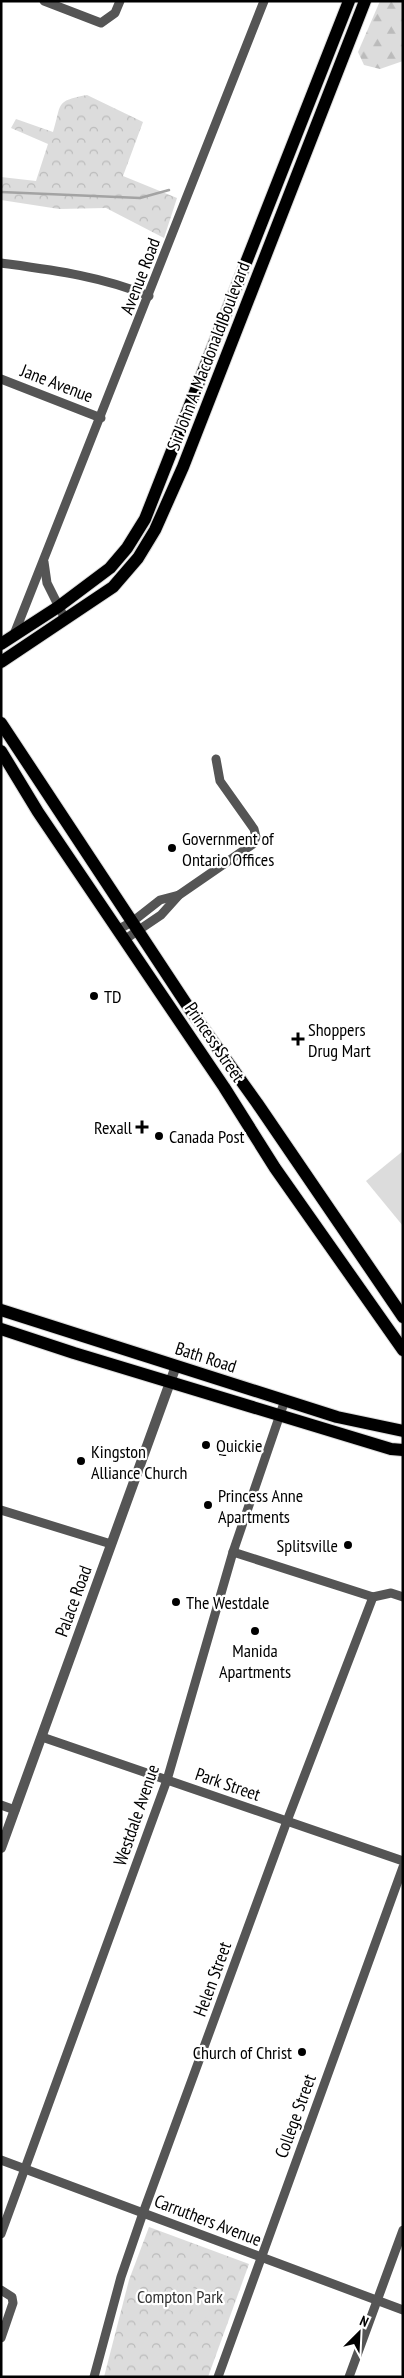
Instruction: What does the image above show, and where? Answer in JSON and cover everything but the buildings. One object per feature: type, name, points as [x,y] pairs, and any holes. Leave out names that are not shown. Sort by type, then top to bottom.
[{"type":"main road","name":"Sir John A. Macdonald Boulevard","points":[[1,644],[58,607],[110,568],[127,548],[145,520],[349,1]]},
{"type":"main road","name":"Sir John A. Macdonald Boulevard","points":[[1,662],[113,587],[138,558],[155,530],[183,467],[365,1]]},
{"type":"main road","name":"Princess Street","points":[[1,723],[135,926],[401,1314]]},
{"type":"main road","name":"Princess Street","points":[[1,751],[38,812],[224,1087],[275,1168],[403,1350]]},
{"type":"main road","name":"Bath Road","points":[[1,1310],[353,1422],[403,1431]]},
{"type":"main road","name":"Bath Road","points":[[1,1329],[399,1451]]},
{"type":"street","points":[[44,1],[101,23],[115,13],[120,1]]},
{"type":"street","name":"Avenue Road","points":[[13,637],[264,1]]},
{"type":"street","points":[[1,263],[72,272],[114,282],[149,296]]},
{"type":"street","name":"Jane Avenue","points":[[1,379],[101,418]]},
{"type":"street","points":[[44,562],[47,583],[65,619]]},
{"type":"street","points":[[121,935],[135,926],[161,915],[179,895],[253,844],[256,837],[254,829],[220,781],[216,759]]},
{"type":"street","name":"Palace Road","points":[[1,1848],[176,1366]]},
{"type":"street","name":"Westdale Avenue","points":[[1,2234],[167,1780],[232,1552],[285,1400]]},
{"type":"street","points":[[1,1510],[111,1544]]},
{"type":"street","points":[[232,1552],[373,1597],[391,1594],[403,1597]]},
{"type":"street","name":"Helen Street","points":[[94,2377],[121,2276],[143,2213],[287,1821],[373,1597]]},
{"type":"street","name":"Park Street","points":[[42,1737],[403,1861]]},
{"type":"street","points":[[1,1805],[15,1810]]},
{"type":"street","name":"College Street","points":[[218,2377],[403,1867]]},
{"type":"street","name":"Carruthers Avenue","points":[[1,2160],[403,2310]]},
{"type":"street","points":[[350,2377],[403,2230]]},
{"type":"street","points":[[1,2290],[12,2297],[14,2303],[1,2338]]},
{"type":"green space","points":[[380,1],[403,1],[403,61],[380,69],[364,65],[358,52]]},
{"type":"green space","points":[[87,95],[143,122],[123,176],[177,198],[164,238],[106,208],[59,209],[1,200],[1,177],[36,181],[48,144],[11,128],[16,119],[53,132],[61,105],[69,99]]},
{"type":"green space","points":[[403,1151],[403,1226],[366,1181]]},
{"type":"green space","name":"Compton Park","points":[[149,2227],[249,2264],[208,2377],[104,2377],[129,2280]]},
{"type":"green space","points":[[180,2281],[194,2286],[183,2315],[169,2310]]},
{"type":"green space","points":[[200,2289],[214,2294],[203,2323],[190,2318]]},
{"type":"waterway","points":[[1,192],[140,198],[169,190]]},
{"type":"place","name":"Government of Ontario Offices","points":[[172,848]]},
{"type":"place","name":"TD","points":[[94,996]]},
{"type":"place","name":"Shoppers Drug Mart","points":[[298,1039]]},
{"type":"place","name":"Rexall","points":[[142,1127]]},
{"type":"place","name":"Canada Post","points":[[159,1136]]},
{"type":"place","name":"Quickie","points":[[206,1445]]},
{"type":"place","name":"Kingston Alliance Church","points":[[81,1461]]},
{"type":"place","name":"Princess Anne Apartments","points":[[208,1505]]},
{"type":"place","name":"Splitsville","points":[[348,1545]]},
{"type":"place","name":"The Westdale","points":[[176,1602]]},
{"type":"place","name":"Manida Apartments","points":[[255,1631]]},
{"type":"place","name":"Church of Christ","points":[[302,2052]]}]
